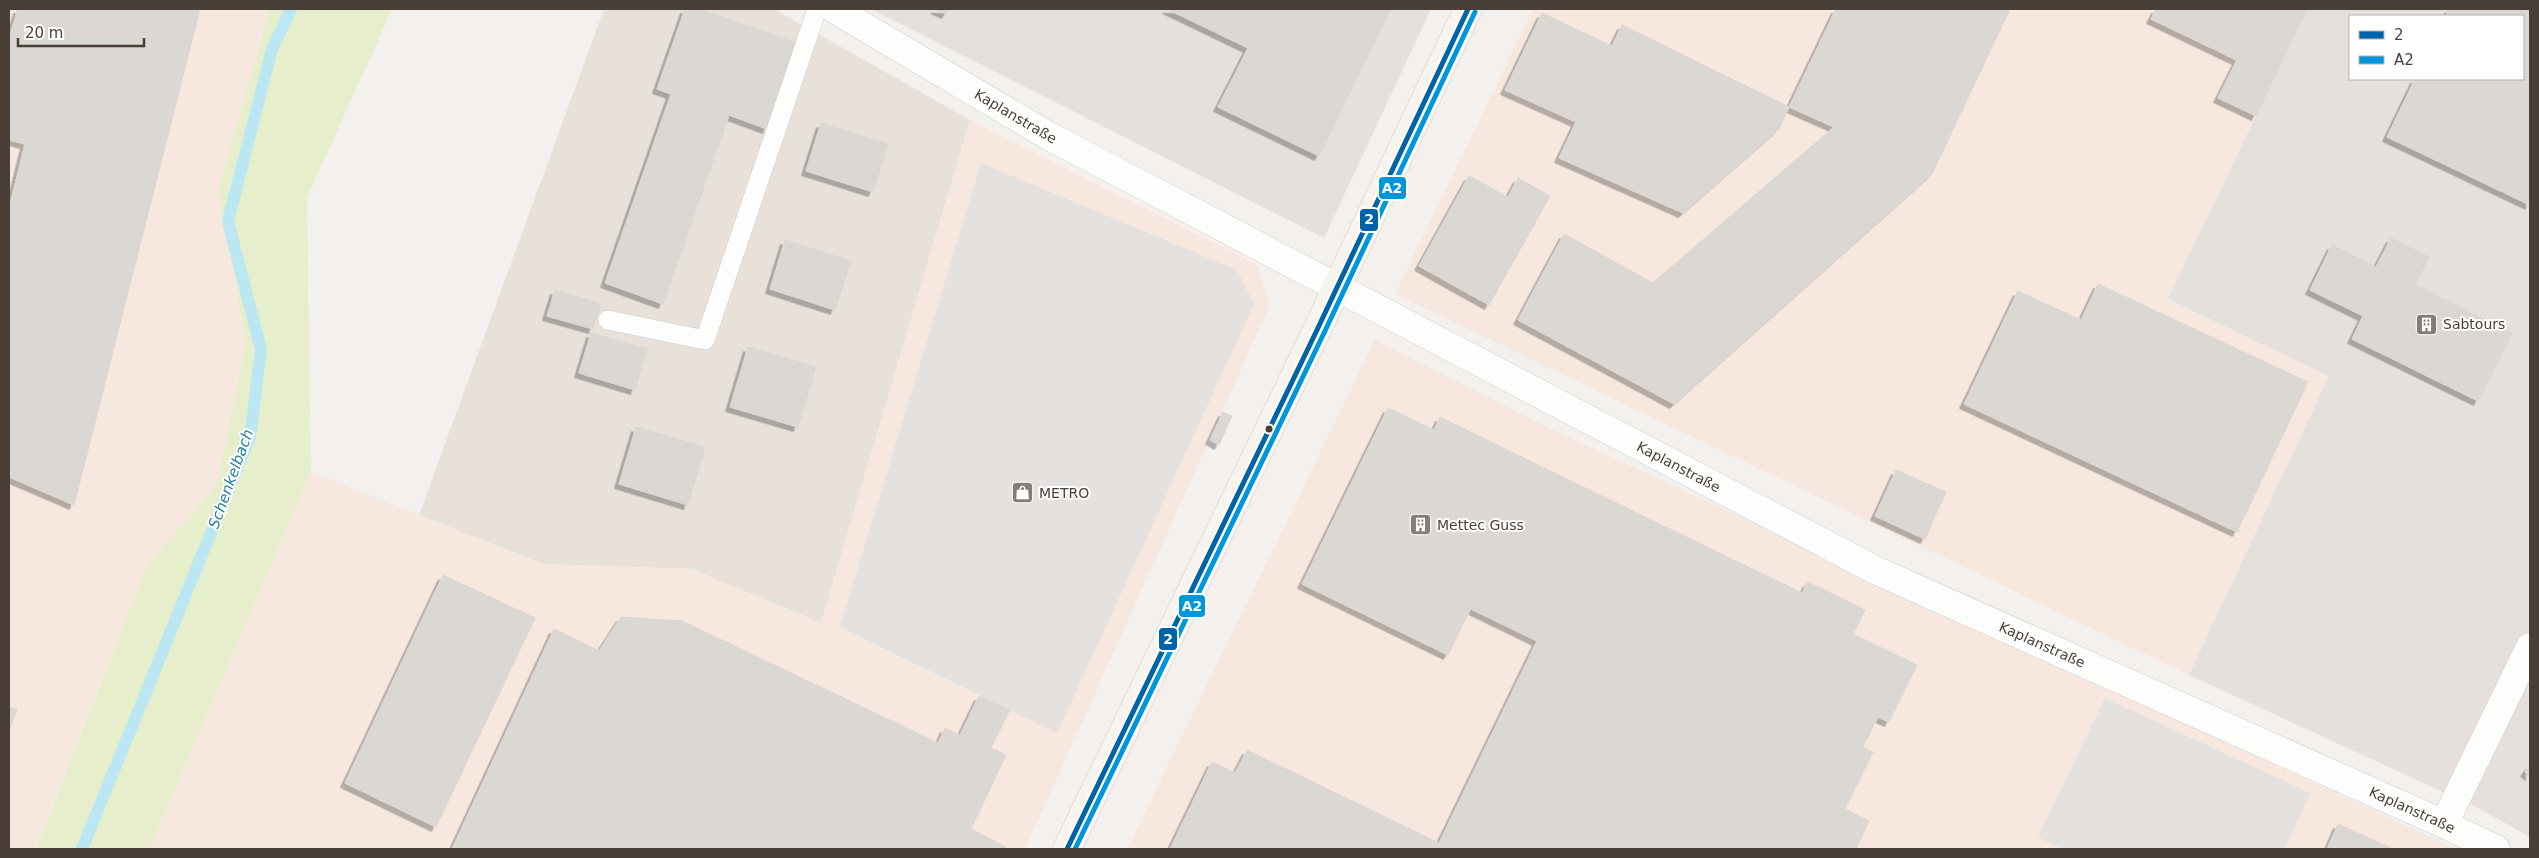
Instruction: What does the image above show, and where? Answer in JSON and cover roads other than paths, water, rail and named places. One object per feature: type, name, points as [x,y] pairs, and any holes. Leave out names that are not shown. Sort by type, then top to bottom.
[{"type":"main road","points":[[1068,849],[1468,9]]},
{"type":"street","name":"Kaplanstraße","points":[[834,9],[1049,136],[1875,570],[2496,849]]},
{"type":"street","points":[[2444,824],[2530,647]]},
{"type":"lane","points":[[608,320],[706,340],[817,9]]},
{"type":"waterway","name":"Schenkelbach","points":[[82,849],[250,437],[261,350],[228,221],[272,49],[291,9]]},
{"type":"place","name":"Sabtours","points":[[2427,324]]},
{"type":"place","name":"METRO","points":[[1023,493]]},
{"type":"place","name":"Mettec Guss","points":[[1421,525]]}]
